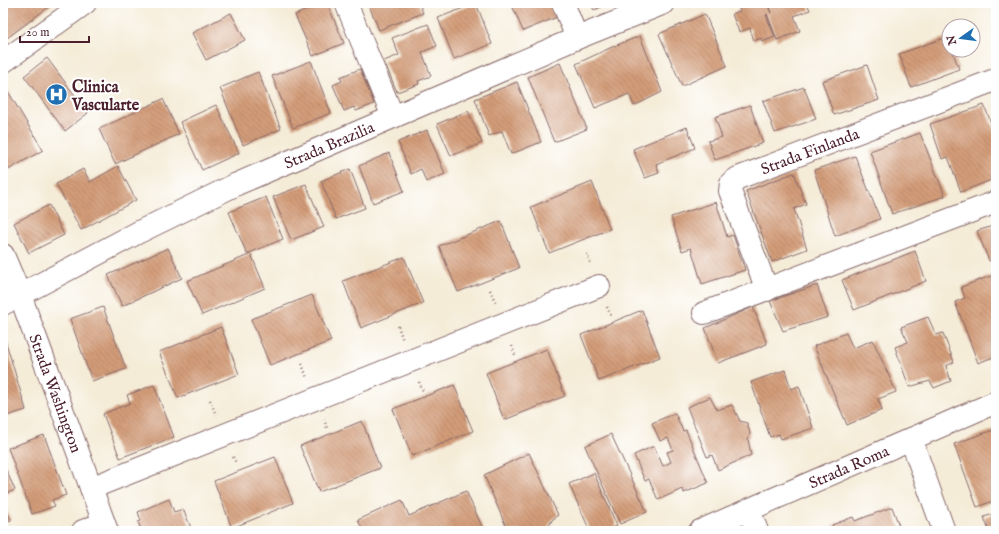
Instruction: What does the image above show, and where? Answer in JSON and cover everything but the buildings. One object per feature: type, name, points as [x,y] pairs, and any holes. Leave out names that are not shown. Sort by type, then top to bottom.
[{"type":"street","points":[[3,62],[85,3]]},
{"type":"street","points":[[346,3],[393,116]]},
{"type":"street","points":[[563,3],[577,38]]},
{"type":"street","name":"Strada Brazilia","points":[[11,300],[140,232],[237,184],[577,38],[664,3]]},
{"type":"street","name":"Strada Finlanda","points":[[767,290],[730,191],[731,182],[738,178],[996,81]]},
{"type":"street","points":[[704,313],[996,202]]},
{"type":"street","name":"Strada Washington","points":[[3,255],[11,300],[91,488],[105,527]]},
{"type":"street","points":[[91,488],[599,286]]},
{"type":"street","name":"Strada Roma","points":[[700,531],[996,402]]},
{"type":"street","points":[[910,439],[944,531]]},
{"type":"street","points":[[749,510],[757,531]]},
{"type":"street","points":[[83,531],[105,527]]},
{"type":"place","name":"Clinica Vascularte","points":[[56,95]]}]
